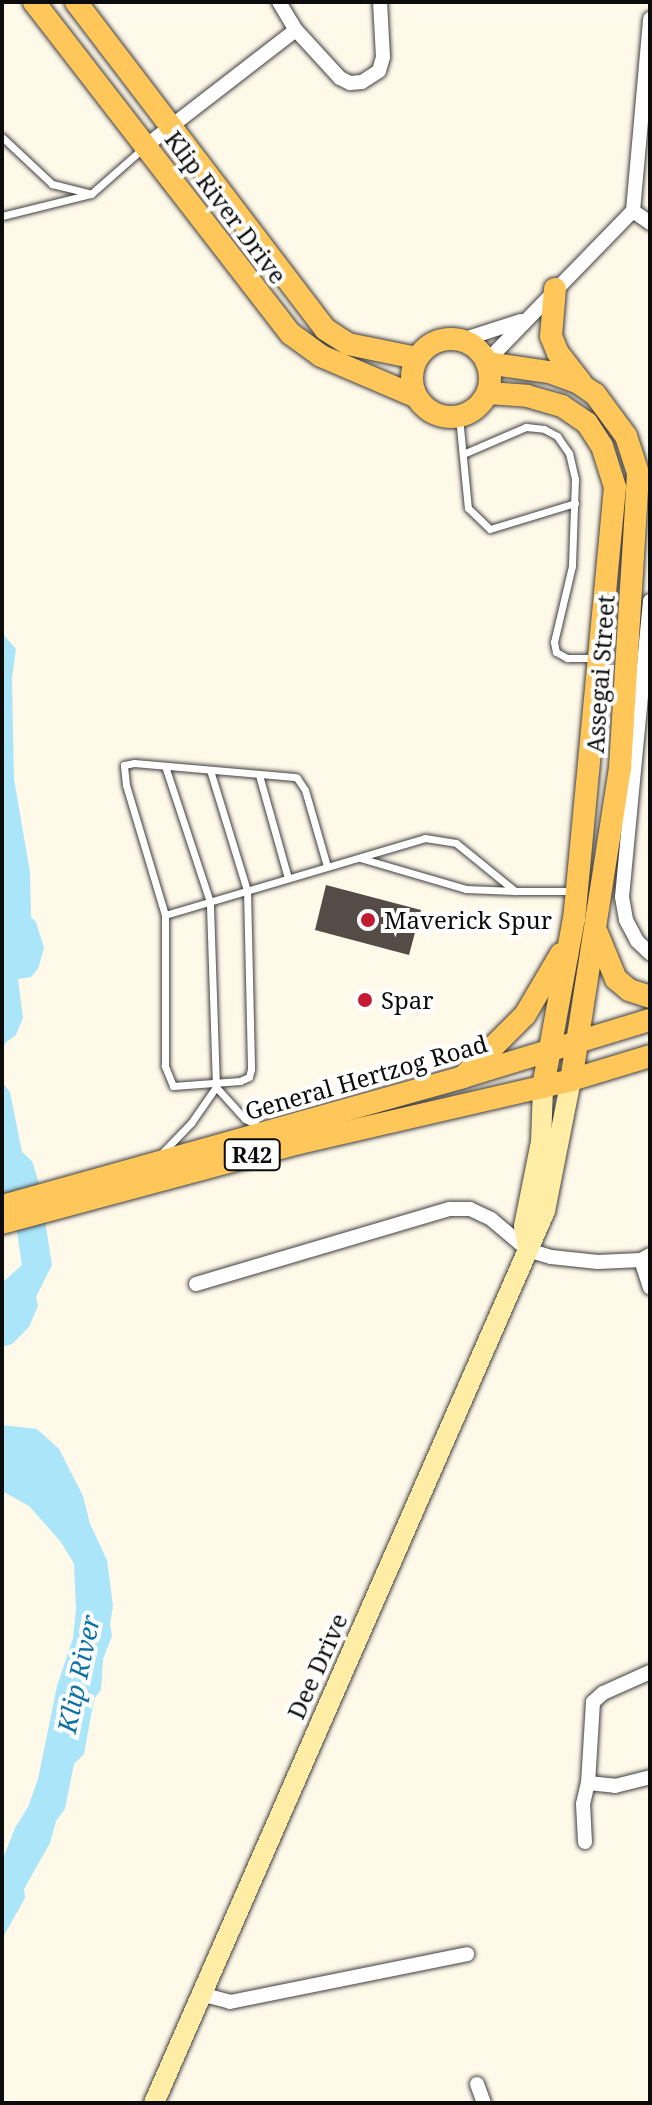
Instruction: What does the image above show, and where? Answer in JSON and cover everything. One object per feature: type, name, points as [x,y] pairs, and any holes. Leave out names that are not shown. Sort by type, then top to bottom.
[{"type":"main road","name":"Klip River Drive","points":[[34,2],[291,334],[321,356],[415,396],[433,414],[459,417]]},
{"type":"main road","name":"Klip River Drive","points":[[76,2],[325,329],[348,344],[416,358]]},
{"type":"main road","points":[[555,289],[551,336],[563,361],[585,387]]},
{"type":"main road","points":[[415,396],[411,383],[416,358],[436,341],[462,340],[474,346],[487,363],[490,380],[488,393],[471,412],[459,417]]},
{"type":"main road","name":"Assegai Street","points":[[487,363],[549,372],[585,387],[615,416],[634,454],[638,474],[624,639],[620,768],[571,1080]]},
{"type":"main road","name":"Assegai Street","points":[[488,393],[527,396],[562,406],[587,423],[611,467],[616,505],[606,652],[572,936],[547,1052],[543,1087]]},
{"type":"main road","points":[[595,924],[599,946],[616,979],[629,990],[650,997]]},
{"type":"main road","points":[[463,1077],[525,1015],[572,936]]},
{"type":"main road","name":"General Hertzog Road","points":[[2,1223],[151,1165],[463,1077],[650,1020]]},
{"type":"main road","name":"General Hertzog Road","points":[[2,1206],[90,1190],[543,1087],[650,1056]]},
{"type":"street","points":[[279,2],[296,30],[340,78],[350,83],[362,82],[379,71],[383,57],[380,2]]},
{"type":"street","points":[[487,363],[633,211],[650,19]]},
{"type":"street","points":[[147,145],[296,30]]},
{"type":"street","points":[[633,211],[650,223]]},
{"type":"street","points":[[462,340],[504,329],[535,312]]},
{"type":"street","points":[[650,601],[622,897],[626,920],[637,941],[650,953]]},
{"type":"street","name":"Dee Drive","points":[[154,2103],[545,1211],[571,1080]]},
{"type":"street","name":"Dee Drive","points":[[528,1250],[524,1226],[541,1142],[543,1087]]},
{"type":"street","points":[[196,1284],[450,1209],[470,1209],[491,1219],[528,1250],[551,1257],[598,1262],[646,1258],[650,1288]]},
{"type":"street","points":[[585,1842],[583,1804],[588,1783],[593,1702],[603,1693],[650,1672]]},
{"type":"street","points":[[588,1783],[615,1786],[650,1777]]},
{"type":"street","points":[[201,1994],[230,2002],[467,1954]]},
{"type":"street","points":[[477,2084],[484,2103]]},
{"type":"lane","points":[[2,137],[52,184],[91,194]]},
{"type":"lane","points":[[2,216],[91,194],[147,145]]},
{"type":"lane","points":[[459,417],[468,508],[490,529],[575,503]]},
{"type":"lane","points":[[463,454],[511,431],[544,429],[557,436],[569,453],[574,468],[575,503],[572,566],[554,642],[556,652],[584,661],[606,652]]},
{"type":"lane","points":[[210,770],[247,890],[251,1069],[245,1079],[215,1085],[177,1087],[166,1075],[165,915],[122,771],[124,765],[130,763],[210,770],[300,780],[327,866]]},
{"type":"lane","points":[[151,1165],[191,1123],[215,1085],[210,902],[165,766]]},
{"type":"lane","points":[[259,775],[288,878]]},
{"type":"lane","points":[[165,915],[425,838],[456,843],[515,891]]},
{"type":"lane","points":[[358,857],[466,889],[577,890],[601,882]]},
{"type":"lane","points":[[215,1085],[245,1119],[273,1131]]},
{"type":"water","points":[[2,633],[16,649],[12,678],[14,779],[30,872],[31,917],[36,922],[44,948],[38,969],[31,977],[18,979],[23,1018],[16,1035],[5,1043],[2,1052]]},
{"type":"water","points":[[2,1082],[10,1092],[22,1152],[32,1161],[39,1183],[52,1265],[36,1297],[38,1306],[29,1327],[12,1344],[2,1347],[2,1283],[22,1265],[17,1232],[2,1192]]},
{"type":"water","name":"Klip River","points":[[2,1425],[37,1429],[59,1449],[83,1496],[90,1524],[107,1560],[113,1606],[112,1636],[103,1659],[101,1690],[94,1699],[84,1754],[74,1764],[65,1809],[56,1821],[50,1843],[24,1889],[25,1898],[2,1939],[2,1861],[38,1779],[57,1686],[73,1638],[76,1609],[74,1564],[61,1542],[29,1506],[2,1491]]},
{"type":"building","name":"Maverick Spur","points":[[326,885],[421,910],[409,955],[315,930]]},
{"type":"place","name":"Maverick Spur","points":[[368,920]]},
{"type":"place","name":"Spar","points":[[365,1000]]}]
